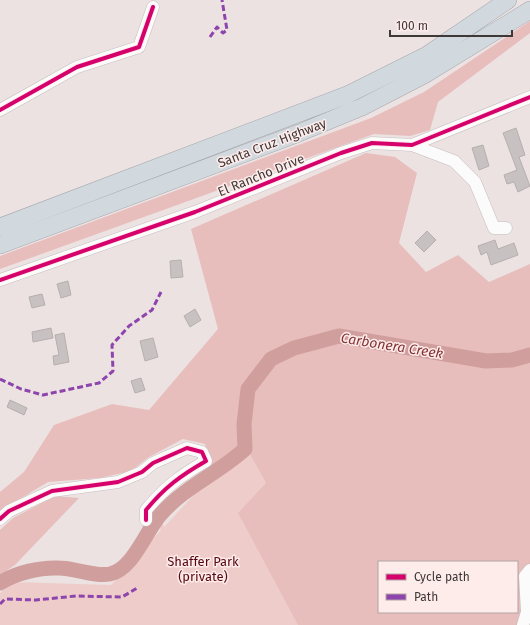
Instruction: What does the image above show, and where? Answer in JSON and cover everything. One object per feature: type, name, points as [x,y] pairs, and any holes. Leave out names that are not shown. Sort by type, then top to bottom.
[{"type":"highway","name":"Santa Cruz Highway","points":[[0,227],[347,95],[426,54],[508,0]]},
{"type":"highway","name":"Santa Cruz Highway","points":[[0,244],[292,136],[362,107],[424,75],[530,10]]},
{"type":"street","points":[[0,110],[77,67],[139,47],[153,7]]},
{"type":"street","name":"El Rancho Drive","points":[[0,280],[195,212],[341,153],[372,143],[412,145],[530,97]]},
{"type":"street","points":[[412,145],[454,161],[475,182],[494,228],[506,228]]},
{"type":"street","points":[[0,519],[10,511],[52,491],[118,482],[142,472],[153,463],[187,448],[202,452],[206,461],[180,476],[160,494],[146,510],[146,520]]},
{"type":"street","points":[[523,625],[527,612],[526,576],[530,570]]},
{"type":"green space","name":"Shaffer Park (private)","points":[[243,442],[266,483],[260,490],[261,496],[298,625],[0,625],[0,593],[13,582],[111,585],[161,530],[159,525],[162,522],[164,527]]},
{"type":"shaded area","points":[[530,21],[530,33],[438,102],[430,130],[410,136],[374,134],[0,269],[0,256],[371,118],[424,92]]},
{"type":"shaded area","points":[[366,153],[395,157],[417,173],[399,243],[426,272],[458,255],[489,282],[530,264],[530,625],[298,625],[238,513],[266,483],[243,442],[214,473],[205,444],[183,439],[149,457],[131,471],[100,478],[48,482],[0,511],[0,492],[24,472],[54,425],[112,404],[149,410],[218,329],[191,229]]},
{"type":"shaded area","points":[[55,496],[79,498],[15,565],[0,575],[0,530],[13,518]]},
{"type":"building","points":[[516,128],[525,155],[519,157],[530,186],[518,192],[514,182],[507,184],[504,175],[517,170],[503,133]]},
{"type":"building","points":[[483,145],[489,166],[479,170],[472,148]]},
{"type":"building","points":[[427,231],[436,240],[424,252],[415,243]]},
{"type":"building","points":[[495,240],[498,249],[514,243],[518,255],[491,265],[487,252],[481,255],[478,246]]},
{"type":"building","points":[[181,260],[183,277],[171,278],[170,261]]},
{"type":"building","points":[[68,281],[71,295],[61,298],[57,284]]},
{"type":"building","points":[[42,294],[45,305],[32,308],[29,297]]},
{"type":"building","points":[[195,309],[201,320],[190,327],[184,316]]},
{"type":"building","points":[[51,328],[53,338],[33,342],[32,332]]},
{"type":"building","points":[[64,333],[69,362],[54,365],[53,356],[59,355],[55,335]]},
{"type":"building","points":[[153,338],[158,357],[145,361],[140,341]]},
{"type":"building","points":[[141,378],[145,390],[135,393],[131,381]]},
{"type":"building","points":[[10,400],[27,408],[24,415],[7,407]]},
{"type":"waterway","name":"Carbonera Creek","points":[[0,583],[6,579],[28,571],[65,568],[104,575],[118,571],[126,565],[160,515],[169,505],[235,458],[245,449],[244,424],[248,389],[271,359],[294,348],[339,336],[486,361],[512,360],[530,355]]},
{"type":"marked path","points":[[210,37],[217,27],[223,33],[227,30],[222,0]]},
{"type":"marked path","points":[[0,379],[21,389],[43,395],[99,383],[113,371],[112,345],[129,326],[152,310],[161,292]]},
{"type":"marked path","points":[[0,604],[5,599],[36,600],[76,596],[122,597],[139,587]]},
{"type":"cycle path","points":[[0,110],[77,67],[139,47],[153,7]]},
{"type":"cycle path","points":[[0,280],[195,212],[341,153],[372,143],[412,145],[530,97]]},
{"type":"cycle path","points":[[0,519],[9,511],[52,491],[118,482],[142,472],[153,463],[187,448],[202,452],[206,461],[166,488],[146,510],[146,520]]}]
